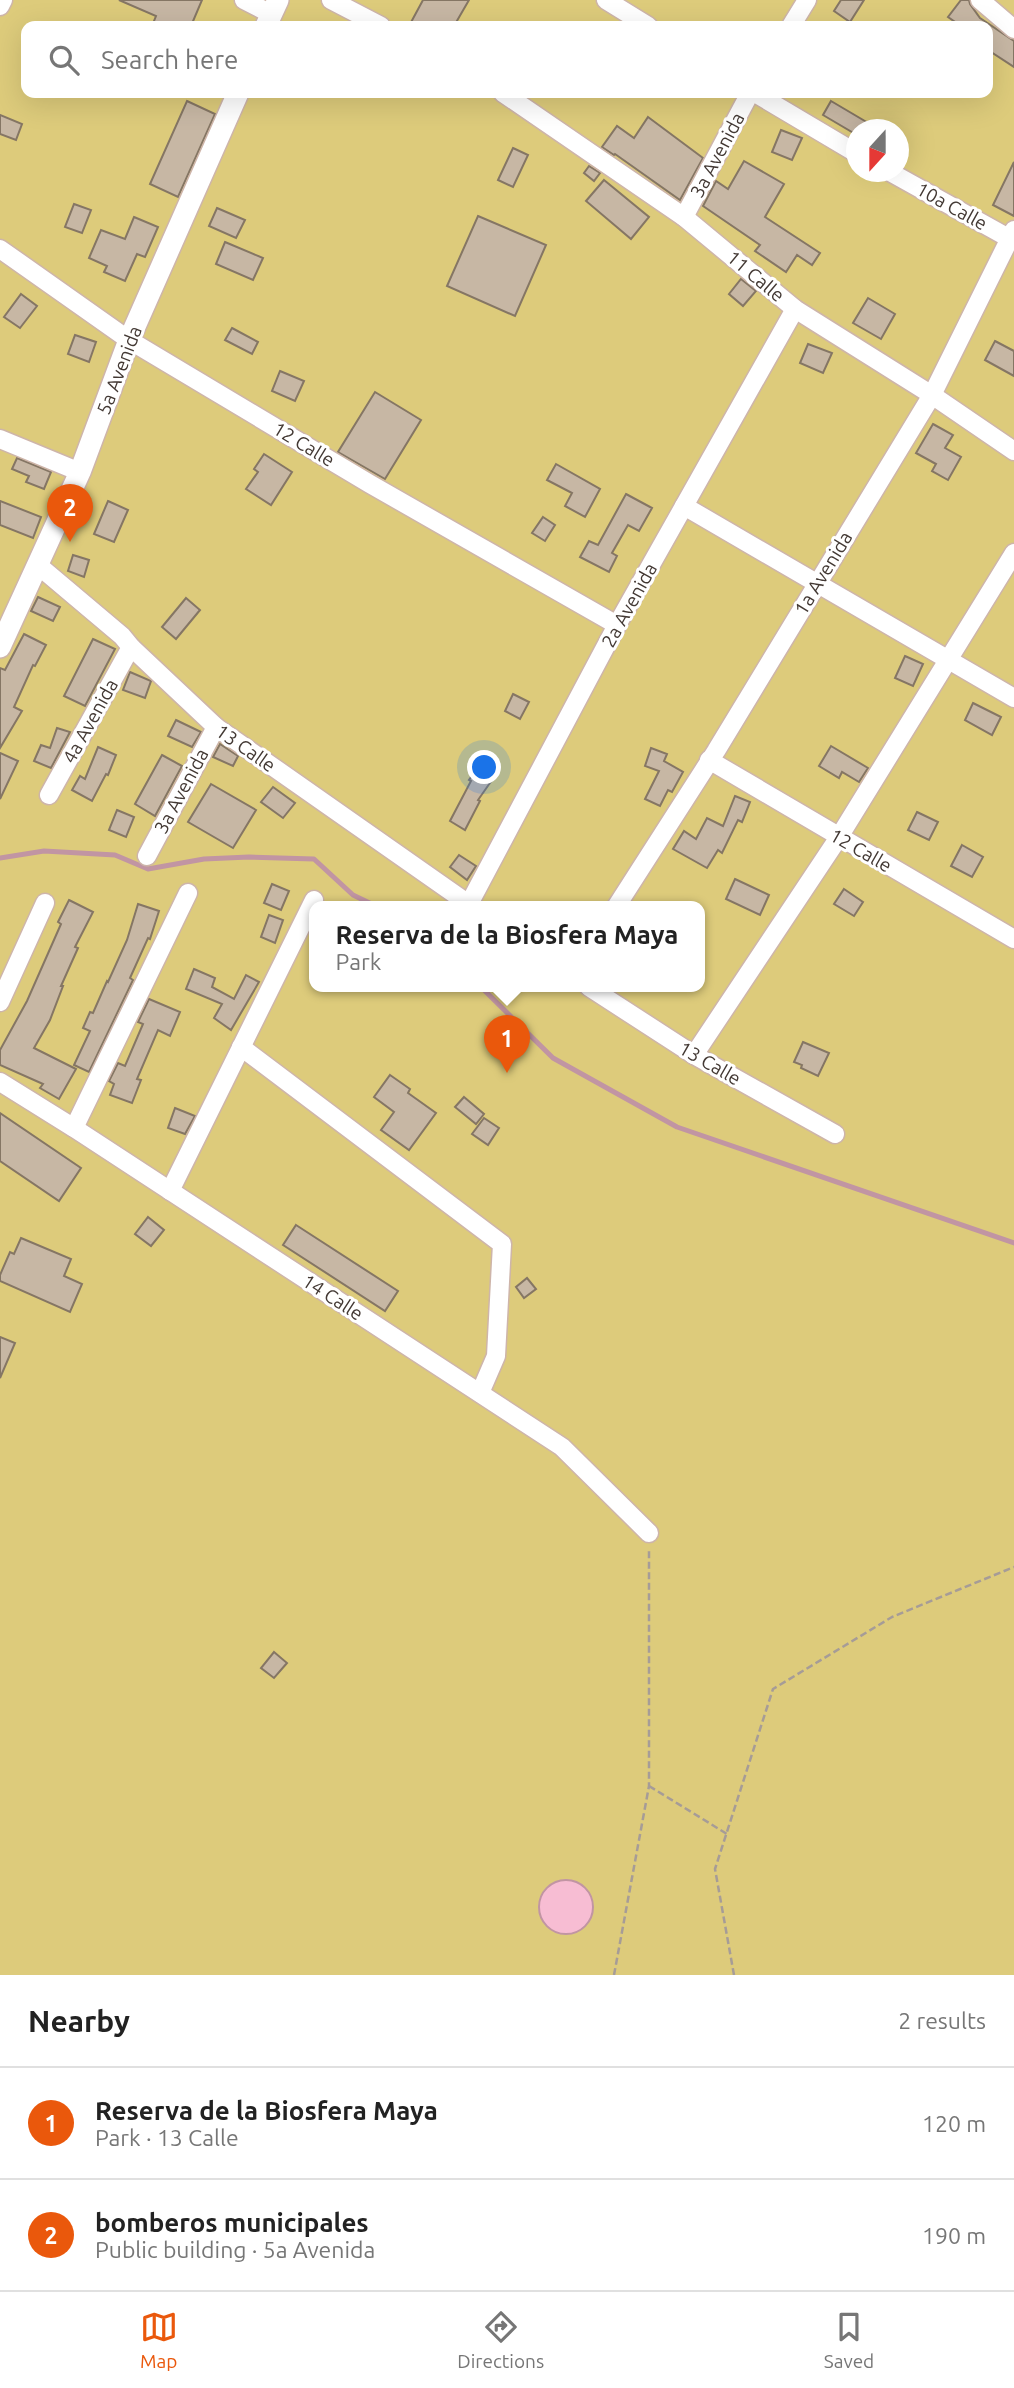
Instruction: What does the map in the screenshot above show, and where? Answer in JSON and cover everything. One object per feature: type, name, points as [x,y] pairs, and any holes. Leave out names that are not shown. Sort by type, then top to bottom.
[{"type":"street","points":[[0,6],[2,0]]},
{"type":"street","points":[[244,0],[272,13]]},
{"type":"street","points":[[331,0],[371,21]]},
{"type":"street","points":[[606,0],[640,21]]},
{"type":"street","points":[[793,21],[807,0]]},
{"type":"street","points":[[980,0],[1014,29]]},
{"type":"street","name":"5a Avenida","points":[[3,634],[38,566],[80,472],[129,340],[236,98]]},
{"type":"street","name":"11 Calle","points":[[510,98],[684,217],[795,309],[932,395],[1014,451]]},
{"type":"street","name":"3a Avenida","points":[[684,217],[750,98]]},
{"type":"street","points":[[762,98],[846,147]]},
{"type":"street","name":"10a Calle","points":[[909,182],[1012,236]]},
{"type":"street","name":"1a Avenida","points":[[620,901],[932,395],[1012,236]]},
{"type":"street","name":"12 Calle","points":[[0,249],[129,340],[370,484],[617,625]]},
{"type":"street","name":"2a Avenida","points":[[473,901],[617,625],[795,309]]},
{"type":"street","points":[[0,439],[80,472]]},
{"type":"street","points":[[684,506],[1014,698]]},
{"type":"street","points":[[694,1055],[839,837],[1014,553]]},
{"type":"street","name":"13 Calle","points":[[38,566],[122,636],[131,648],[216,727],[465,901]]},
{"type":"street","name":"4a Avenida","points":[[49,795],[131,648]]},
{"type":"street","name":"3a Avenida","points":[[147,856],[216,727]]},
{"type":"street","name":"12 Calle","points":[[709,760],[1014,939]]},
{"type":"street","points":[[74,1128],[188,893]]},
{"type":"street","points":[[0,1002],[45,903]]},
{"type":"street","points":[[170,1191],[309,910]]},
{"type":"street","name":"13 Calle","points":[[597,992],[694,1055],[835,1134]]},
{"type":"street","points":[[241,1047],[502,1244],[496,1356],[480,1393]]},
{"type":"street","name":"14 Calle","points":[[0,1082],[562,1447],[649,1533]]},
{"type":"path","points":[[614,1975],[649,1786],[649,1533]]},
{"type":"path","points":[[734,1975],[715,1869],[773,1689],[892,1617],[1014,1567]]},
{"type":"path","points":[[649,1786],[727,1833]]},
{"type":"shaded area","points":[[0,0],[1014,0],[1014,1975],[0,1975]]},
{"type":"shaded area","points":[[566,1880],[585,1888],[593,1907],[585,1926],[566,1934],[547,1926],[539,1907],[547,1888]]},
{"type":"building","points":[[119,0],[202,0],[193,21],[154,21],[156,16]]},
{"type":"building","points":[[423,0],[469,0],[457,21],[412,21]]},
{"type":"building","points":[[841,0],[864,0],[851,21],[834,11]]},
{"type":"building","points":[[961,0],[969,0],[984,21],[954,21],[948,17]]},
{"type":"building","points":[[993,27],[1014,41],[1014,67],[993,53]]},
{"type":"building","points":[[187,101],[215,114],[178,197],[150,184]]},
{"type":"building","points":[[831,101],[861,119],[846,119],[846,129],[823,115]]},
{"type":"building","points":[[0,115],[22,124],[16,140],[0,134]]},
{"type":"building","points":[[648,117],[703,158],[680,200],[602,147],[617,126],[634,138]]},
{"type":"building","points":[[781,130],[802,138],[792,160],[772,152]]},
{"type":"building","points":[[513,148],[528,155],[513,187],[498,180]]},
{"type":"building","points":[[744,161],[784,184],[765,217],[820,253],[812,265],[797,255],[786,272],[755,251],[760,245],[703,206],[716,181],[728,189]]},
{"type":"building","points":[[1014,162],[1014,216],[993,205]]},
{"type":"building","points":[[589,166],[600,173],[594,181],[584,173]]},
{"type":"building","points":[[604,180],[649,217],[631,239],[586,201]]},
{"type":"building","points":[[74,204],[91,210],[82,233],[65,227]]},
{"type":"building","points":[[217,208],[245,220],[236,238],[209,226]]},
{"type":"building","points":[[478,216],[546,245],[515,316],[447,286]]},
{"type":"building","points":[[134,217],[158,227],[145,257],[137,254],[125,281],[104,272],[107,266],[89,258],[101,230],[125,239]]},
{"type":"building","points":[[225,242],[263,258],[253,280],[216,264]]},
{"type":"building","points":[[741,279],[756,291],[743,306],[729,294]]},
{"type":"building","points":[[21,294],[37,306],[20,328],[4,317]]},
{"type":"building","points":[[868,298],[895,314],[881,339],[853,323]]},
{"type":"building","points":[[232,328],[258,342],[252,354],[225,340]]},
{"type":"building","points":[[75,335],[96,342],[89,362],[68,354]]},
{"type":"building","points":[[995,341],[1014,351],[1014,376],[985,360]]},
{"type":"building","points":[[808,344],[832,353],[823,373],[800,363]]},
{"type":"building","points":[[280,371],[304,381],[295,401],[272,391]]},
{"type":"building","points":[[375,392],[421,420],[385,479],[338,452]]},
{"type":"building","points":[[933,424],[953,435],[945,448],[961,457],[948,480],[932,471],[936,464],[916,453]]},
{"type":"building","points":[[264,454],[292,472],[271,505],[246,489],[258,472],[254,469]]},
{"type":"building","points":[[17,458],[51,472],[44,489],[26,482],[29,476],[12,469]]},
{"type":"building","points":[[556,464],[600,489],[585,517],[565,506],[572,493],[547,480]]},
{"type":"building","points":[[626,494],[652,508],[639,531],[628,525],[612,553],[617,556],[609,572],[580,557],[589,541],[598,545]]},
{"type":"building","points":[[0,501],[41,517],[33,538],[0,525]]},
{"type":"building","points":[[108,501],[128,510],[114,542],[94,534]]},
{"type":"building","points":[[543,517],[555,525],[545,541],[532,533]]},
{"type":"building","points":[[73,555],[89,560],[84,577],[68,571]]},
{"type":"building","points":[[38,597],[60,607],[53,621],[31,611]]},
{"type":"building","points":[[186,598],[200,610],[176,639],[162,627]]},
{"type":"building","points":[[24,634],[46,645],[35,666],[33,665],[14,707],[22,711],[0,748],[0,668],[5,670]]},
{"type":"building","points":[[93,639],[115,649],[85,706],[64,696]]},
{"type":"building","points":[[905,656],[923,664],[913,686],[895,678]]},
{"type":"building","points":[[130,672],[151,681],[145,698],[123,690]]},
{"type":"building","points":[[513,694],[529,702],[520,719],[505,711]]},
{"type":"building","points":[[973,703],[1001,717],[992,735],[965,720]]},
{"type":"building","points":[[176,720],[201,732],[192,747],[168,736]]},
{"type":"building","points":[[57,728],[70,732],[51,768],[34,761],[41,745],[50,748]]},
{"type":"building","points":[[220,744],[238,756],[233,766],[213,757]]},
{"type":"building","points":[[831,746],[868,768],[859,782],[842,772],[839,778],[819,766]]},
{"type":"building","points":[[98,747],[116,755],[108,775],[106,774],[92,801],[72,790],[80,776],[85,779]]},
{"type":"building","points":[[651,748],[667,754],[664,761],[683,772],[672,792],[668,790],[660,806],[645,799],[659,771],[645,766]]},
{"type":"building","points":[[0,753],[18,761],[0,799]]},
{"type":"building","points":[[162,755],[182,766],[155,816],[135,804]]},
{"type":"building","points":[[484,759],[499,770],[478,800],[480,801],[465,830],[450,821],[471,781],[469,780]]},
{"type":"building","points":[[211,784],[256,810],[233,848],[188,822]]},
{"type":"building","points":[[273,787],[295,803],[283,818],[261,802]]},
{"type":"building","points":[[735,796],[750,802],[742,822],[738,820],[722,853],[718,850],[707,868],[673,849],[684,831],[696,839],[707,818],[723,826]]},
{"type":"building","points":[[117,810],[134,817],[126,837],[109,830]]},
{"type":"building","points":[[917,812],[938,822],[929,840],[908,830]]},
{"type":"building","points":[[962,845],[983,857],[972,877],[951,866]]},
{"type":"building","points":[[459,855],[476,866],[467,880],[450,867]]},
{"type":"building","points":[[735,879],[769,895],[760,915],[726,899]]},
{"type":"building","points":[[272,884],[289,891],[281,910],[264,903]]},
{"type":"building","points":[[844,889],[863,902],[854,916],[834,904]]},
{"type":"building","points":[[69,900],[93,912],[75,947],[78,948],[50,1020],[34,1048],[76,1069],[59,1099],[40,1088],[43,1084],[0,1065],[0,1050],[27,1001]]},
{"type":"building","points":[[138,904],[159,911],[150,939],[148,938],[130,978],[133,980],[89,1072],[74,1065],[90,1031],[83,1028],[90,1012],[93,1013],[127,940]]},
{"type":"building","points":[[269,915],[283,920],[275,943],[261,937]]},
{"type":"building","points":[[194,969],[215,978],[212,987],[234,999],[246,975],[259,982],[231,1030],[214,1018],[222,1004],[186,989]]},
{"type":"building","points":[[149,999],[180,1012],[170,1036],[158,1030],[137,1079],[141,1080],[132,1103],[110,1095],[114,1084],[109,1081],[118,1063],[125,1066],[143,1024],[138,1022]]},
{"type":"building","points":[[803,1042],[829,1053],[818,1076],[794,1062]]},
{"type":"building","points":[[390,1075],[410,1089],[408,1093],[436,1113],[409,1150],[381,1130],[394,1112],[374,1097]]},
{"type":"building","points":[[464,1097],[484,1114],[476,1124],[455,1107]]},
{"type":"building","points":[[175,1108],[195,1116],[185,1134],[168,1128]]},
{"type":"building","points":[[0,1113],[81,1168],[59,1201],[0,1161]]},
{"type":"building","points":[[484,1118],[499,1128],[488,1145],[472,1134]]},
{"type":"building","points":[[148,1217],[164,1230],[151,1246],[135,1234]]},
{"type":"building","points":[[296,1225],[398,1291],[385,1311],[283,1245]]},
{"type":"building","points":[[21,1238],[71,1259],[64,1276],[82,1284],[70,1312],[0,1281],[10,1252],[14,1254]]},
{"type":"building","points":[[527,1278],[536,1289],[524,1298],[516,1287]]},
{"type":"building","points":[[0,1337],[15,1343],[0,1378]]},
{"type":"building","points":[[274,1652],[287,1663],[274,1678],[261,1668]]},
{"type":"waterway","points":[[0,858],[44,851],[115,855],[148,869],[204,859],[314,859],[353,895],[366,901]]},
{"type":"waterway","points":[[486,992],[553,1058],[677,1127],[1014,1243]]},
{"type":"place","name":"bomberos municipales","points":[[70,542]]},
{"type":"place","name":"Reserva de la Biosfera Maya","points":[[507,1073]]}]
